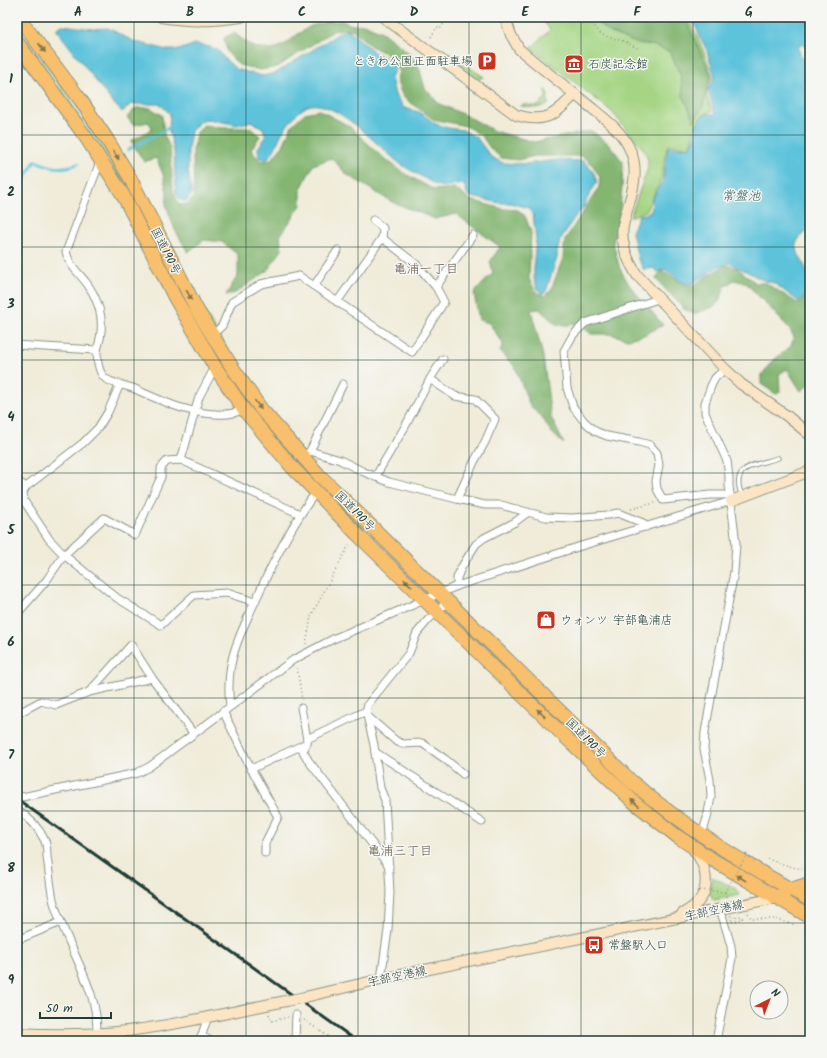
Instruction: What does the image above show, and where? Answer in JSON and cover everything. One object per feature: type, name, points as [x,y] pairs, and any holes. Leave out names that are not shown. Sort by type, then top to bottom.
[{"type":"highway","name":"国道190号","points":[[18,17],[80,100],[108,141],[128,176],[185,289],[230,364],[261,409],[444,597],[632,782],[670,814],[702,836],[747,864],[803,894]]},
{"type":"highway","name":"国道190号","points":[[17,42],[101,159],[123,195],[175,298],[215,367],[244,410],[288,462],[357,534],[436,612],[624,793],[689,845],[775,898],[810,917]]},
{"type":"main road","points":[[775,898],[803,894],[810,883]]},
{"type":"street","points":[[161,17],[209,21],[242,17]]},
{"type":"street","points":[[383,17],[516,115],[537,119],[549,116],[558,111],[575,94]]},
{"type":"street","points":[[505,17],[511,35],[519,49],[614,127],[627,143],[635,170],[634,185],[623,227],[622,237],[631,266],[637,275],[658,299],[741,384],[787,416],[810,436]]},
{"type":"street","points":[[101,159],[66,252],[69,263],[87,284],[97,302],[102,321],[101,337],[97,350],[98,363],[102,373],[106,379],[153,398],[194,412],[226,414],[244,410]]},
{"type":"street","points":[[337,302],[382,238],[383,228],[373,220]]},
{"type":"street","points":[[436,287],[473,235]]},
{"type":"street","points":[[212,335],[222,326],[232,302],[261,284],[299,276],[412,352],[444,302],[436,287],[416,264],[382,238]]},
{"type":"street","points":[[314,286],[338,250]]},
{"type":"street","points":[[658,299],[585,323],[573,335],[564,351],[567,388],[573,407],[584,421],[595,431],[607,436],[650,445],[658,453],[659,465],[656,481],[657,489],[663,500],[710,495],[731,498],[743,497],[810,471]]},
{"type":"street","points":[[17,345],[44,348],[97,350]]},
{"type":"street","points":[[375,477],[406,425],[430,378],[443,359]]},
{"type":"street","points":[[181,460],[199,397],[215,367]]},
{"type":"street","points":[[702,836],[711,797],[710,780],[704,749],[705,732],[734,572],[736,544],[727,461],[705,413],[705,403],[711,386],[716,378],[725,369]]},
{"type":"street","points":[[430,378],[456,396],[475,399],[495,419],[457,499]]},
{"type":"street","points":[[120,384],[108,412],[98,428],[83,443],[26,487],[23,492],[24,501],[49,539],[64,555],[117,598],[161,624],[194,595],[227,593],[255,602]]},
{"type":"street","points":[[343,384],[306,454],[340,460],[389,482],[457,499],[485,505],[501,505],[546,517],[572,518],[618,513],[643,523],[646,527]]},
{"type":"street","points":[[17,614],[46,581],[64,555],[104,518],[135,536],[161,477],[161,468],[166,461],[181,460],[300,514]]},
{"type":"street","points":[[17,481],[26,487]]},
{"type":"street","points":[[230,705],[231,662],[237,641],[268,572],[300,514],[316,492]]},
{"type":"street","points":[[381,980],[388,930],[390,892],[389,866],[385,800],[380,788],[375,752],[367,714],[368,704],[409,653],[417,633],[436,612],[444,597],[457,586],[581,546],[646,527],[731,498]]},
{"type":"street","points":[[457,586],[456,578],[476,544],[527,513]]},
{"type":"street","points":[[17,798],[137,773],[149,767],[230,705],[295,658],[333,639],[425,600],[444,597]]},
{"type":"street","points":[[88,692],[131,645],[152,678],[194,733]]},
{"type":"street","points":[[17,714],[41,701],[56,705],[88,692],[152,678]]},
{"type":"street","points":[[301,708],[307,741],[303,751],[308,760],[389,866]]},
{"type":"street","points":[[223,711],[251,768],[278,817],[264,843],[265,853]]},
{"type":"street","points":[[251,768],[367,714]]},
{"type":"street","points":[[367,714],[396,741],[403,744],[422,744],[446,759],[463,774]]},
{"type":"street","points":[[375,752],[482,822]]},
{"type":"street","points":[[17,791],[25,796]]},
{"type":"street","points":[[17,810],[29,818],[45,842],[53,899],[64,932],[84,976],[93,1001],[96,1037]]},
{"type":"street","points":[[678,918],[701,899],[706,882],[702,862],[689,845]]},
{"type":"street","name":"宇部空港線","points":[[17,1033],[96,1037],[155,1027],[286,1001],[720,908],[775,898]]},
{"type":"street","points":[[716,1041],[732,958],[731,946],[720,908]]},
{"type":"street","points":[[17,940],[61,922]]},
{"type":"street","points":[[295,1041],[296,1015]]},
{"type":"street","points":[[208,1016],[200,1039],[211,1041]]},
{"type":"lane","points":[[743,497],[738,483],[741,472],[746,468],[778,458]]},
{"type":"path","points":[[431,37],[437,27],[440,29],[448,17]]},
{"type":"path","points":[[582,17],[593,25],[602,35],[623,41],[639,49]]},
{"type":"path","points":[[618,513],[663,500]]},
{"type":"path","points":[[305,653],[311,616],[352,541]]},
{"type":"path","points":[[295,658],[303,703],[301,708]]},
{"type":"path","points":[[736,917],[742,916],[743,919],[732,922],[725,892],[748,852]]},
{"type":"path","points":[[767,859],[796,868],[810,869]]},
{"type":"path","points":[[697,892],[699,890],[725,892]]},
{"type":"path","points":[[748,913],[753,919],[774,919],[796,925]]},
{"type":"green space","points":[[541,17],[687,17],[691,24],[702,47],[713,78],[705,90],[712,111],[706,113],[698,121],[689,147],[668,145],[662,177],[646,211],[630,217],[648,168],[648,159],[644,150],[611,111],[531,48],[550,30]]},
{"type":"green space","points":[[589,17],[685,18],[711,75],[703,106],[694,122],[683,95],[681,77],[670,52],[652,45],[638,44],[611,33]]},
{"type":"green space","points":[[342,21],[352,25],[364,24],[382,32],[409,53],[419,67],[425,88],[438,103],[471,118],[494,131],[534,142],[591,131],[609,144],[623,162],[619,217],[613,243],[620,269],[630,286],[663,325],[644,335],[628,339],[610,334],[591,334],[579,323],[557,325],[539,309],[531,310],[543,356],[551,417],[564,444],[552,433],[542,418],[530,406],[515,367],[500,352],[503,343],[489,323],[479,320],[474,293],[493,273],[490,262],[500,247],[456,214],[435,219],[392,202],[346,174],[332,158],[313,165],[301,189],[301,205],[280,236],[282,250],[266,272],[235,293],[226,295],[238,275],[238,255],[222,242],[204,240],[188,252],[175,230],[166,205],[167,192],[163,174],[156,158],[144,162],[131,141],[152,129],[149,122],[133,125],[127,117],[136,108],[150,108],[162,115],[164,135],[170,148],[173,191],[179,205],[187,204],[194,197],[193,151],[196,134],[204,125],[222,128],[252,128],[260,136],[251,150],[260,161],[271,160],[283,146],[292,125],[305,113],[319,110],[349,126],[380,155],[404,173],[434,190],[454,188],[470,200],[503,209],[518,210],[525,216],[531,232],[529,279],[536,292],[544,296],[551,290],[563,258],[565,240],[599,187],[600,177],[592,164],[582,156],[535,156],[518,160],[501,158],[490,148],[482,136],[466,126],[433,119],[403,97],[397,82],[399,69],[393,59],[371,46],[352,29],[335,30],[277,67],[260,70],[239,65],[227,52],[224,38],[234,33],[253,47],[272,50],[286,44],[311,26],[327,22]]},
{"type":"green space","points":[[29,40],[59,79],[115,163],[285,445],[281,448],[243,399],[191,320],[112,166],[28,41]]},
{"type":"green space","points":[[454,58],[484,77],[477,79],[453,61]]},
{"type":"green space","points":[[546,89],[548,95],[548,105],[536,108],[520,106],[526,104],[538,106],[546,97]]},
{"type":"green space","points":[[726,265],[737,268],[756,283],[766,283],[797,303],[810,296],[810,384],[801,391],[787,369],[779,374],[780,392],[776,394],[761,384],[761,376],[774,360],[791,346],[794,337],[788,327],[746,283],[734,280],[724,287],[720,299],[715,306],[694,314],[684,309],[656,279],[661,271],[688,285],[693,286],[706,276]]},
{"type":"green space","points":[[289,450],[363,526],[374,541],[409,575],[408,577],[286,453]]},
{"type":"green space","points":[[519,680],[658,811],[695,841],[746,872],[695,843],[634,795],[539,704]]},
{"type":"green space","points":[[712,877],[735,888],[740,895],[714,900],[710,894]]},
{"type":"water","name":"常盤池","points":[[689,17],[810,17],[810,49],[801,44],[798,49],[804,68],[804,87],[807,96],[805,98],[810,102],[810,229],[799,237],[796,244],[798,253],[810,277],[810,294],[798,301],[774,283],[763,280],[730,263],[717,267],[691,284],[682,282],[665,269],[658,272],[653,268],[644,270],[638,259],[632,232],[639,215],[646,214],[652,209],[652,199],[663,180],[668,147],[690,148],[695,136],[698,121],[705,114],[715,114],[708,90],[715,77],[706,48],[697,29]]},
{"type":"water","points":[[62,25],[93,29],[108,28],[133,41],[167,50],[179,50],[195,44],[210,47],[218,50],[236,69],[263,76],[276,73],[341,32],[349,30],[375,53],[388,59],[396,66],[391,78],[395,95],[404,108],[419,112],[436,124],[448,128],[463,130],[477,138],[491,157],[503,163],[526,164],[556,160],[584,161],[594,173],[597,182],[584,207],[574,218],[560,240],[557,258],[546,291],[542,294],[537,288],[534,279],[536,240],[533,214],[527,207],[468,196],[465,186],[460,183],[444,186],[436,185],[402,165],[355,125],[327,107],[315,105],[301,110],[284,130],[274,150],[267,159],[259,158],[258,148],[266,137],[263,128],[251,121],[238,125],[208,119],[200,121],[191,131],[188,149],[188,171],[192,194],[186,201],[180,200],[176,194],[174,151],[169,130],[170,114],[160,104],[131,104],[122,112],[113,103],[56,29]]},
{"type":"waterway","points":[[128,150],[172,126]]},
{"type":"waterway","points":[[17,192],[35,161],[61,168],[78,164]]},
{"type":"railway","points":[[17,799],[357,1041]]},
{"type":"place","name":"ときわ公園正面駐車場","points":[[487,61]]},
{"type":"place","name":"石炭記念館","points":[[574,64]]},
{"type":"place","name":"ウォンツ 宇部亀浦店","points":[[546,620]]},
{"type":"place","name":"常盤駅入口","points":[[594,945]]},
{"type":"district","name":"亀浦一丁目","points":[[426,268]]},
{"type":"district","name":"亀浦三丁目","points":[[400,850]]}]
